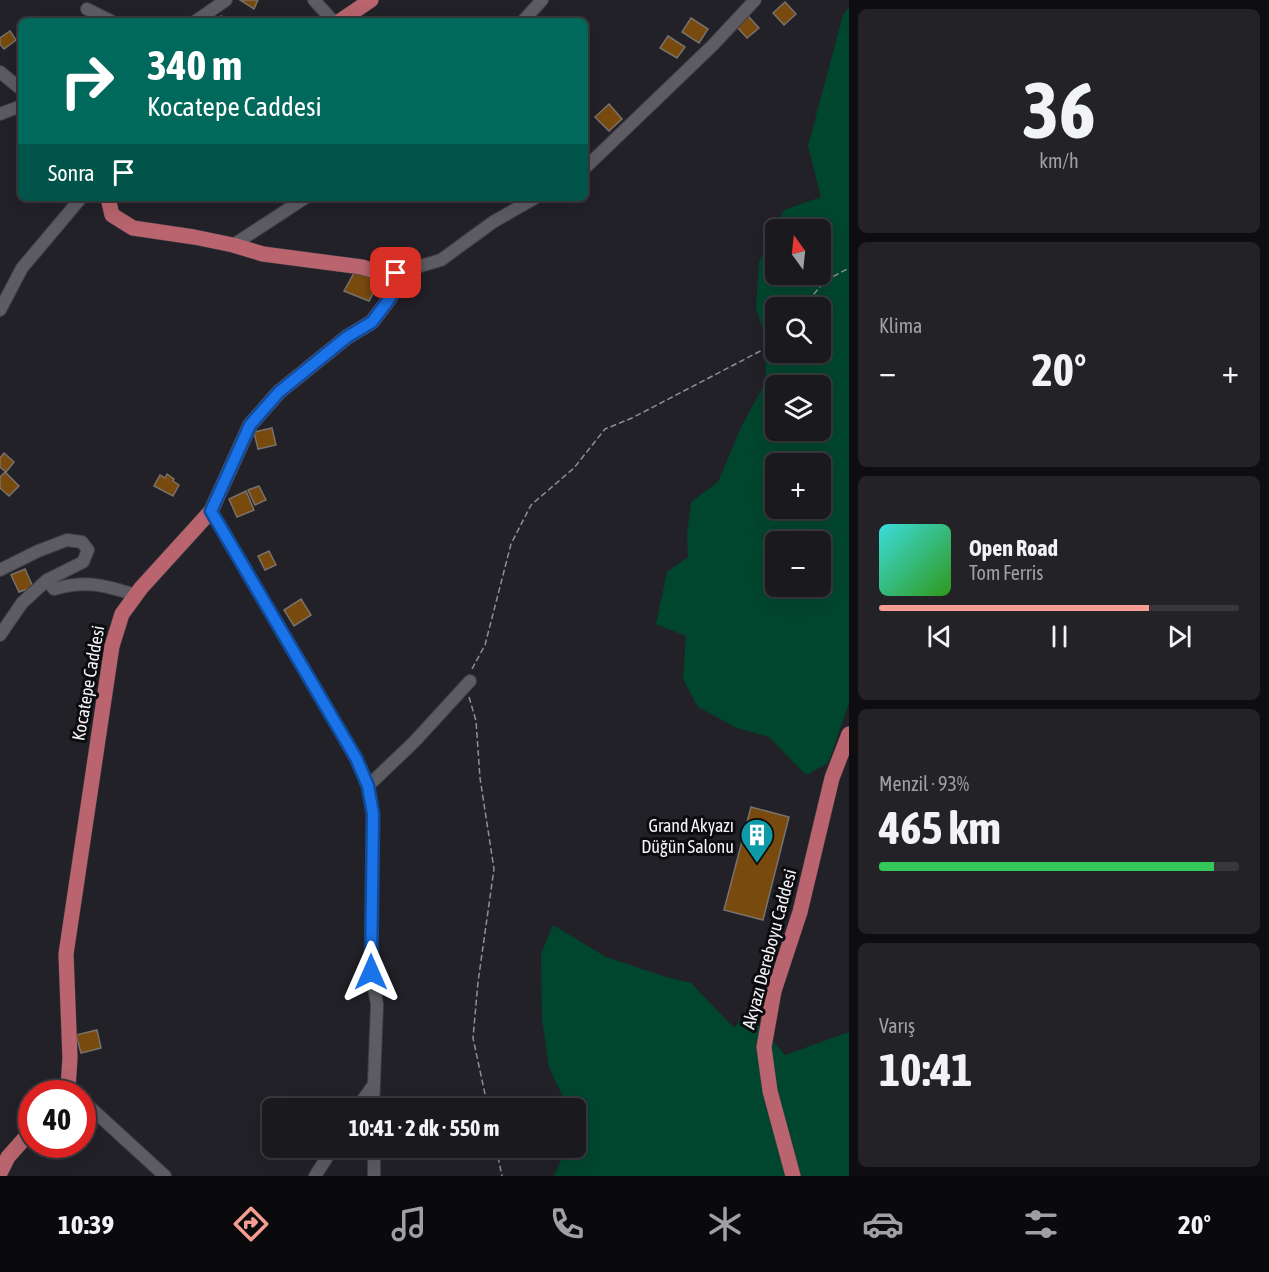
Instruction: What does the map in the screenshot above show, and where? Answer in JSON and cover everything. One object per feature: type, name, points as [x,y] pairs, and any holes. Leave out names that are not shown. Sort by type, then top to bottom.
[{"type":"main road","points":[[344,18],[371,0]]},
{"type":"main road","points":[[109,201],[112,215],[133,228],[233,245],[263,254],[362,267],[381,273],[396,273]]},
{"type":"main road","name":"Kocatepe Caddesi","points":[[69,1080],[66,954],[112,646],[122,614],[136,595],[211,511],[250,425],[279,392],[347,337],[372,322],[390,298],[396,273]]},
{"type":"main road","name":"Akyazı Dereboyu Caddesi","points":[[793,1176],[770,1091],[764,1047],[774,991],[800,912],[832,778],[849,734]]},
{"type":"main road","points":[[0,1173],[8,1157],[18,1146]]},
{"type":"street","points":[[200,18],[226,0]]},
{"type":"street","points":[[314,0],[330,18]]},
{"type":"street","points":[[526,18],[542,0]]},
{"type":"street","points":[[588,165],[713,45],[755,0]]},
{"type":"street","points":[[87,9],[105,18]]},
{"type":"street","points":[[0,72],[18,87]]},
{"type":"street","points":[[0,114],[18,107]]},
{"type":"street","points":[[0,310],[22,268],[78,201]]},
{"type":"street","points":[[233,245],[300,201]]},
{"type":"street","points":[[396,273],[441,260],[493,222],[530,201]]},
{"type":"street","points":[[211,511],[356,758],[368,786],[373,814],[371,972],[377,1004],[373,1098]]},
{"type":"street","points":[[0,570],[38,551],[67,540],[82,542],[87,550],[83,562],[47,580],[22,603],[0,635]]},
{"type":"street","points":[[47,580],[54,589],[72,584],[104,584],[136,595]]},
{"type":"street","points":[[368,786],[415,741],[470,681]]},
{"type":"street","points":[[364,1098],[372,1087]]},
{"type":"street","points":[[96,1113],[165,1176]]},
{"type":"street","points":[[315,1176],[327,1158]]},
{"type":"street","points":[[374,1158],[374,1176]]},
{"type":"path","points":[[811,297],[825,281],[849,268]]},
{"type":"path","points":[[486,1098],[473,1038],[478,982],[494,869],[480,778],[476,721],[469,695],[470,672],[485,645],[511,544],[531,505],[574,468],[605,429],[632,418],[765,349]]},
{"type":"path","points":[[498,1158],[502,1176]]},
{"type":"green space","points":[[849,7],[849,703],[828,763],[806,775],[769,737],[737,728],[698,707],[683,679],[686,636],[656,624],[667,572],[688,557],[687,536],[691,502],[718,482],[742,425],[765,384],[765,441],[831,441],[831,375],[766,375],[766,363],[831,363],[831,297],[765,297],[765,335],[756,309],[759,262],[765,250],[765,285],[831,285],[831,219],[780,219],[784,210],[821,197],[808,146],[843,15]]},
{"type":"green space","points":[[553,925],[606,957],[691,983],[734,1028],[747,1013],[785,1055],[849,1032],[849,1176],[554,1176],[562,1158],[586,1158],[586,1098],[564,1098],[549,1067],[542,1019],[541,954]]},
{"type":"building","points":[[240,0],[258,0],[254,9]]},
{"type":"building","points":[[785,2],[796,14],[784,25],[773,13]]},
{"type":"building","points":[[747,15],[759,28],[747,38],[736,26]]},
{"type":"building","points":[[691,18],[708,29],[699,43],[682,32]]},
{"type":"building","points":[[10,31],[16,40],[4,49],[0,44],[0,38]]},
{"type":"building","points":[[668,36],[685,47],[677,58],[660,48]]},
{"type":"building","points":[[609,104],[622,119],[609,131],[595,117]]},
{"type":"building","points":[[354,273],[381,279],[369,301],[344,291]]},
{"type":"building","points":[[272,428],[276,445],[258,449],[254,432]]},
{"type":"building","points":[[4,453],[14,462],[6,472],[0,467],[0,458]]},
{"type":"building","points":[[5,472],[19,486],[9,496],[0,488],[0,477]]},
{"type":"building","points":[[167,474],[179,485],[173,496],[154,486],[160,475],[165,478]]},
{"type":"building","points":[[259,486],[266,500],[255,505],[248,490]]},
{"type":"building","points":[[246,491],[254,510],[237,517],[229,499]]},
{"type":"building","points":[[269,551],[276,565],[265,570],[258,556]]},
{"type":"building","points":[[25,569],[33,587],[19,592],[11,575]]},
{"type":"building","points":[[301,599],[311,615],[294,626],[284,610]]},
{"type":"building","name":"Grand Akyazı Düğün Salonu","points":[[751,807],[789,817],[763,920],[724,910]]},
{"type":"building","points":[[97,1030],[101,1048],[81,1053],[76,1035]]},
{"type":"place","name":"Grand Akyazı Düğün Salonu","points":[[757,864]]},
{"type":"route","points":[[371,972],[373,814],[368,786],[356,758],[211,511],[250,425],[279,392],[347,337],[372,322],[390,298],[396,273]]}]
